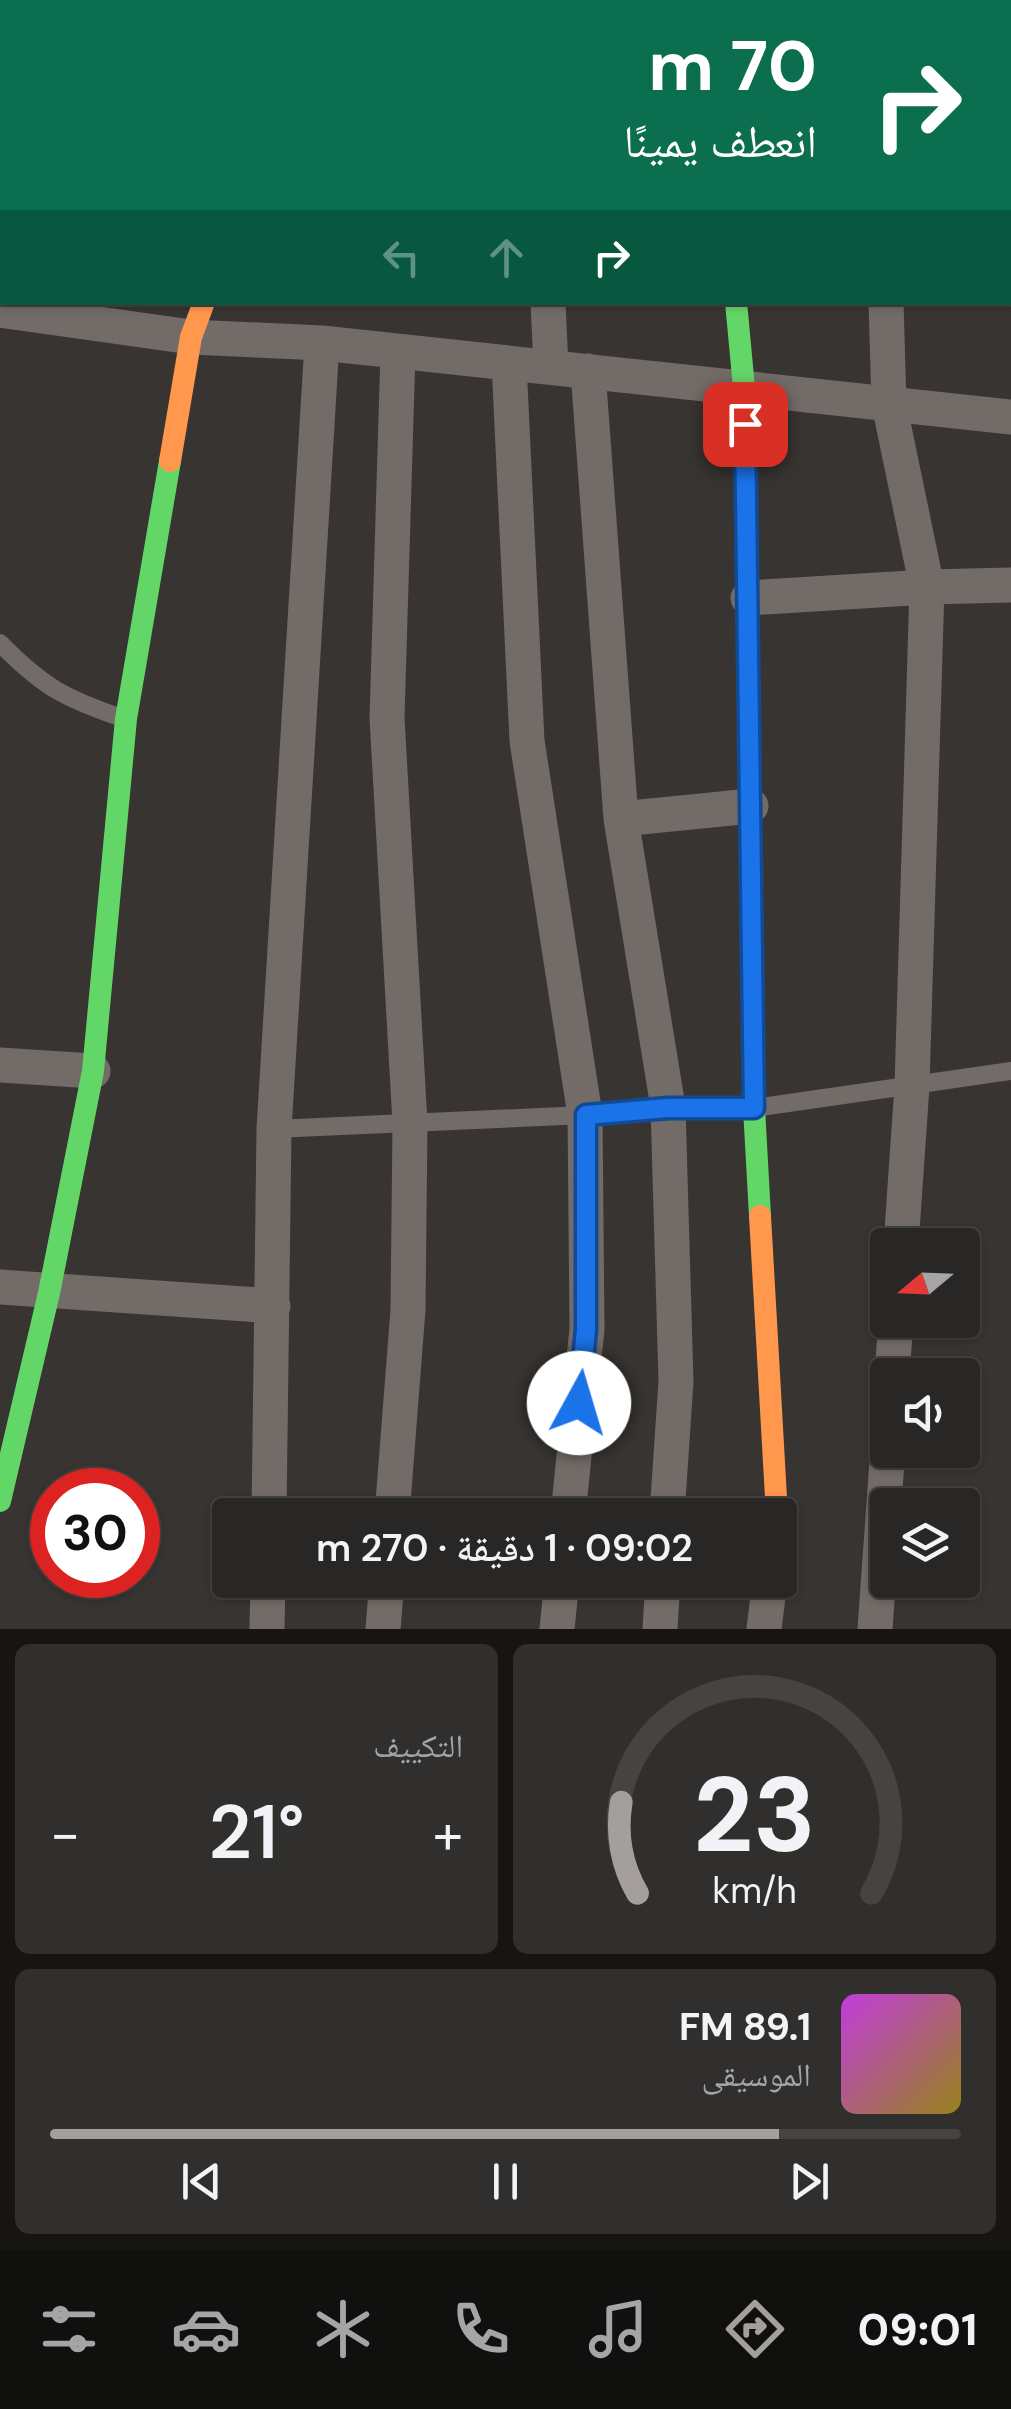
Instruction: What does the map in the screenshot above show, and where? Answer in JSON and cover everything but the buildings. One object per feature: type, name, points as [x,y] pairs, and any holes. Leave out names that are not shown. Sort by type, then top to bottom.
[{"type":"street","points":[[0,1500],[49,1293],[93,1071],[126,719],[191,337],[203,305]]},
{"type":"street","points":[[548,305],[551,367]]},
{"type":"street","points":[[736,305],[744,388],[754,1108],[776,1498]]},
{"type":"street","points":[[886,305],[890,404],[927,586],[912,1086],[902,1228]]},
{"type":"street","points":[[0,310],[191,337],[322,343],[1011,417]]},
{"type":"street","points":[[269,1498],[274,1129],[322,343]]},
{"type":"street","points":[[393,1498],[408,1310],[410,1123],[388,718],[398,351]]},
{"type":"street","points":[[509,363],[528,741],[586,1115],[586,1329],[570,1498]]},
{"type":"street","points":[[588,371],[621,820],[668,1108],[676,1381],[668,1498]]},
{"type":"street","points":[[748,598],[927,586],[1011,585]]},
{"type":"street","points":[[621,820],[750,806]]},
{"type":"street","points":[[0,1066],[93,1071]]},
{"type":"street","points":[[0,1287],[273,1306]]},
{"type":"street","points":[[875,1629],[886,1468]]},
{"type":"street","points":[[267,1629],[268,1598]]},
{"type":"street","points":[[383,1629],[385,1598]]},
{"type":"street","points":[[558,1629],[561,1598]]},
{"type":"street","points":[[660,1629],[662,1598]]},
{"type":"street","points":[[764,1629],[768,1598]]},
{"type":"lane","points":[[0,643],[30,673],[69,700],[126,719]]},
{"type":"lane","points":[[274,1129],[668,1108],[754,1108],[1011,1070]]},
{"type":"traffic: fast","points":[[736,305],[744,388],[754,1108],[760,1216]]},
{"type":"traffic: fast","points":[[0,1501],[49,1293],[93,1071],[126,719],[170,461]]},
{"type":"traffic: slow","points":[[170,461],[191,337],[203,305]]},
{"type":"traffic: slow","points":[[760,1216],[776,1498]]},
{"type":"route","points":[[579,1403],[586,1329],[586,1115],[668,1108],[754,1108],[745,424]]}]
